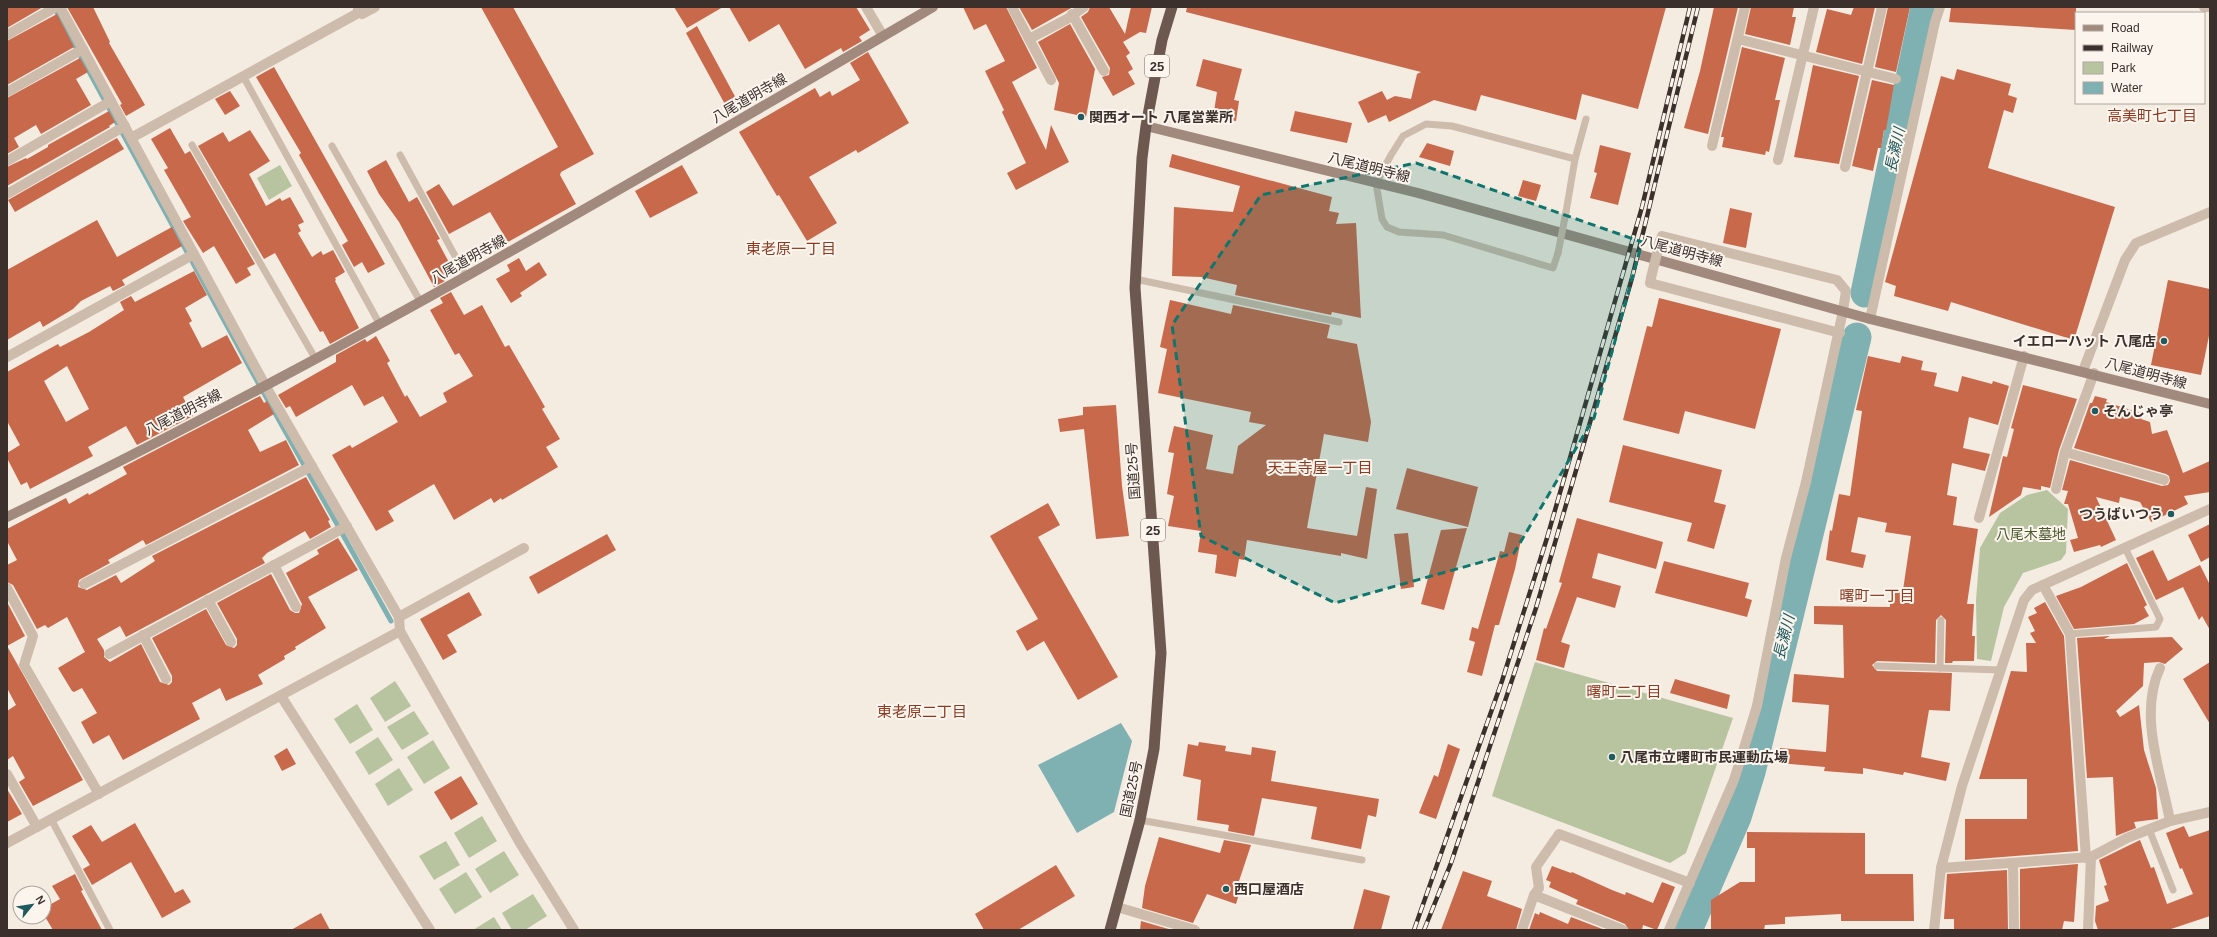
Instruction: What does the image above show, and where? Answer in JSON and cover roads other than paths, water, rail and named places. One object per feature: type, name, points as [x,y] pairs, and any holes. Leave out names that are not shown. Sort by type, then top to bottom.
[{"type":"highway","name":"国道25号","points":[[1110,930],[1140,820],[1154,749],[1161,653],[1135,279],[1142,158],[1146,126],[1162,40],[1172,7]]},
{"type":"main road","name":"八尾道明寺線","points":[[7,517],[265,385],[466,276],[933,7]]},
{"type":"main road","name":"八尾道明寺線","points":[[1146,126],[1376,183],[1870,318],[2094,373],[2210,404]]},
{"type":"street","points":[[7,35],[56,7]]},
{"type":"street","points":[[60,7],[265,385],[399,617],[400,631],[520,843],[574,930]]},
{"type":"street","points":[[132,138],[359,9],[362,14],[375,7]]},
{"type":"street","points":[[866,7],[883,36]]},
{"type":"street","points":[[1012,7],[1051,80]]},
{"type":"street","points":[[1029,40],[1084,7]]},
{"type":"street","points":[[1712,146],[1745,7]]},
{"type":"street","points":[[1778,160],[1814,7]]},
{"type":"street","points":[[1845,167],[1882,7]]},
{"type":"street","points":[[1870,318],[1935,22],[1940,7]]},
{"type":"street","points":[[2204,7],[2210,8]]},
{"type":"street","points":[[1072,14],[1104,71]]},
{"type":"street","points":[[1738,39],[1896,79]]},
{"type":"street","points":[[7,92],[83,49]]},
{"type":"street","points":[[7,161],[111,101]]},
{"type":"street","points":[[7,194],[125,126]]},
{"type":"street","points":[[2083,371],[2125,260],[2136,243],[2210,212]]},
{"type":"street","points":[[1669,930],[1734,780],[1757,706],[1786,558],[1806,482],[1840,333],[1846,291],[1837,280],[1662,236],[1650,283],[1840,333]]},
{"type":"street","points":[[7,357],[194,254]]},
{"type":"street","points":[[1979,518],[2024,356]]},
{"type":"street","points":[[2056,489],[2065,452],[2094,373]]},
{"type":"street","points":[[2065,452],[2164,480]]},
{"type":"street","points":[[84,584],[312,466]]},
{"type":"street","points":[[1934,930],[1942,868],[1962,786],[2024,600],[2032,590],[2210,508]]},
{"type":"street","points":[[109,654],[347,526]]},
{"type":"street","points":[[399,617],[524,548]]},
{"type":"street","points":[[274,565],[296,607]]},
{"type":"street","points":[[2043,585],[2070,634],[2089,857],[2088,930]]},
{"type":"street","points":[[7,588],[33,636],[24,665],[99,794]]},
{"type":"street","points":[[208,600],[231,642]]},
{"type":"street","points":[[7,843],[400,631]]},
{"type":"street","points":[[143,635],[166,679]]},
{"type":"street","points":[[2160,668],[2154,681],[2150,712],[2153,738],[2170,821]]},
{"type":"street","points":[[281,696],[430,930]]},
{"type":"street","points":[[7,774],[37,826]]},
{"type":"street","points":[[1942,868],[2089,857],[2127,838],[2170,821],[2210,812]]},
{"type":"street","points":[[1522,930],[1534,895],[1539,888],[1536,867],[1559,834],[1690,883]]},
{"type":"street","points":[[2013,863],[2014,930]]},
{"type":"street","points":[[1534,895],[1623,930]]},
{"type":"street","points":[[1117,907],[1195,930]]},
{"type":"lane","points":[[243,76],[379,323]]},
{"type":"lane","points":[[1575,159],[1452,126],[1426,124],[1403,136],[1390,155],[1376,183],[1382,219],[1387,228],[1399,232],[1443,235],[1553,268],[1558,253],[1575,159],[1586,119]]},
{"type":"lane","points":[[192,145],[315,358]]},
{"type":"lane","points":[[332,146],[420,301]]},
{"type":"lane","points":[[400,155],[466,276]]},
{"type":"lane","points":[[1135,279],[1339,322]]},
{"type":"lane","points":[[2070,634],[2156,627],[2160,620],[2125,548]]},
{"type":"lane","points":[[1940,668],[1941,620]]},
{"type":"lane","points":[[1877,666],[2001,670]]},
{"type":"lane","points":[[51,819],[110,930]]},
{"type":"lane","points":[[1140,820],[1362,860]]},
{"type":"lane","points":[[2149,829],[2173,890]]},
{"type":"water","points":[[1121,723],[1132,741],[1114,812],[1077,833],[1038,765]]},
{"type":"waterway","points":[[54,7],[251,370],[391,621]]},
{"type":"waterway","name":"長瀬川","points":[[1865,293],[1925,7]]},
{"type":"waterway","name":"長瀬川","points":[[1688,930],[1737,817],[1751,772],[1857,337]]},
{"type":"railway","points":[[1414,930],[1502,681],[1547,538],[1642,207],[1690,7]]},
{"type":"railway","points":[[1424,930],[1451,863],[1536,608],[1632,278],[1698,7]]},
{"type":"place","name":"関西オート 八尾営業所","points":[[1081,117]]},
{"type":"place","name":"イエローハット 八尾店","points":[[2164,341]]},
{"type":"place","name":"そんじゃ亭","points":[[2095,411]]},
{"type":"place","name":"つうばいつう","points":[[2171,514]]},
{"type":"place","name":"八尾市立曙町市民運動広場","points":[[1612,757]]},
{"type":"place","name":"西口屋酒店","points":[[1226,889]]},
{"type":"district","name":"高美町七丁目","points":[[2152,116]]},
{"type":"district","name":"東老原一丁目","points":[[791,249]]},
{"type":"district","name":"天王寺屋一丁目","points":[[1320,468]]},
{"type":"district","name":"曙町一丁目","points":[[1877,596]]},
{"type":"district","name":"曙町二丁目","points":[[1624,692]]},
{"type":"district","name":"東老原二丁目","points":[[922,712]]},
{"type":"park label","name":"八尾木墓地","points":[[2031,534]]}]
